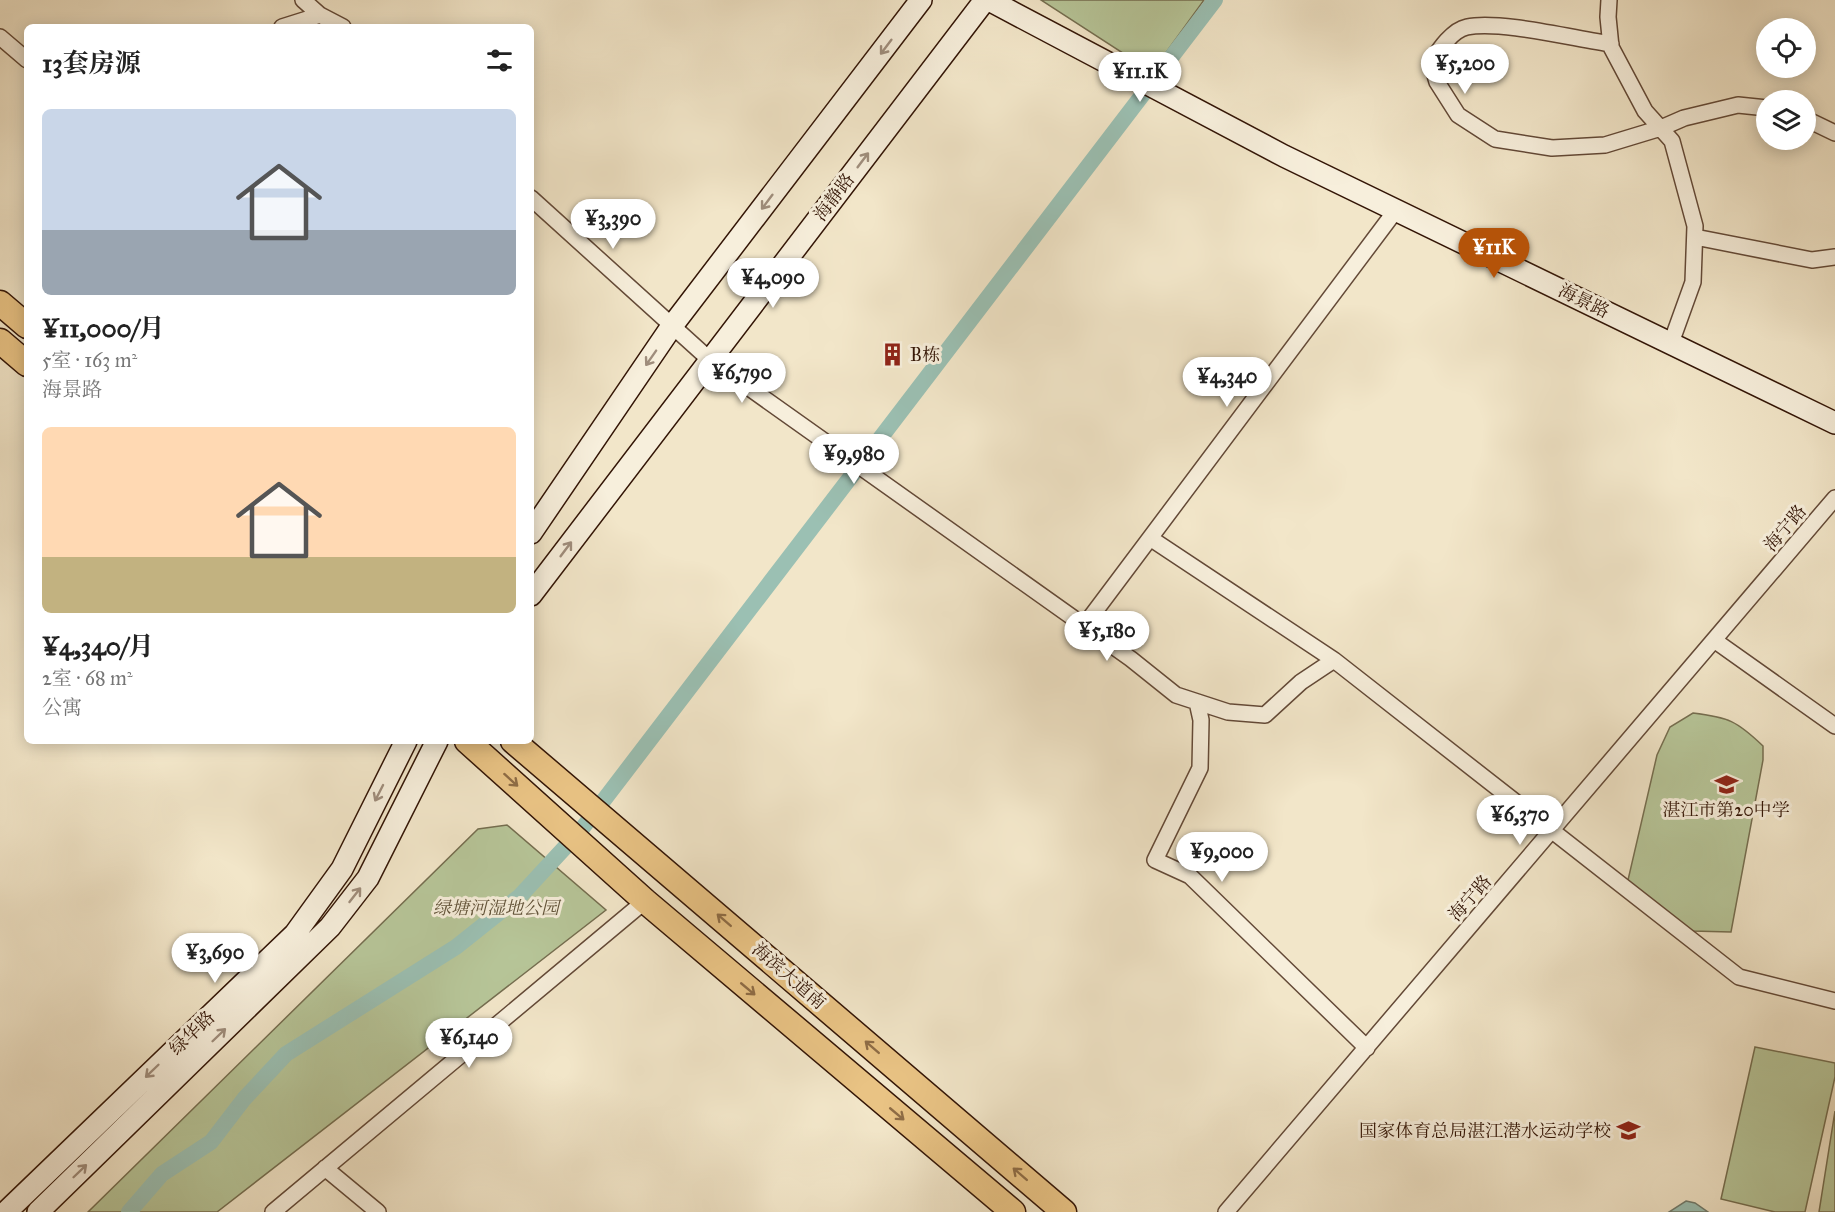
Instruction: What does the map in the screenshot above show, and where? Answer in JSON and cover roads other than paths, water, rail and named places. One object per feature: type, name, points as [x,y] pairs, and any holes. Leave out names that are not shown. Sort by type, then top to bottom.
[{"type":"main road","points":[[0,303],[24,323]]},
{"type":"main road","points":[[0,341],[24,361]]},
{"type":"main road","name":"海滨大道南","points":[[470,744],[645,901],[1013,1212]]},
{"type":"main road","name":"海滨大道南","points":[[517,744],[1064,1212]]},
{"type":"street","points":[[303,0],[320,15],[337,24]]},
{"type":"street","points":[[534,529],[672,326],[921,0]]},
{"type":"street","name":"海景路","points":[[987,0],[1126,74],[1396,210],[1835,423]]},
{"type":"street","name":"海静路","points":[[534,591],[987,0]]},
{"type":"street","points":[[1609,0],[1611,44],[1623,74],[1645,111],[1672,141],[1682,170],[1695,226],[1693,282],[1671,343]]},
{"type":"street","points":[[292,24],[320,15]]},
{"type":"street","points":[[1611,44],[1494,27],[1466,27],[1444,43],[1431,62],[1437,82],[1458,115],[1495,139],[1552,148],[1605,145],[1661,129],[1684,118],[1738,105],[1756,107]]},
{"type":"street","points":[[0,38],[24,58]]},
{"type":"street","points":[[1816,124],[1835,133]]},
{"type":"street","points":[[534,201],[710,360],[1176,695],[1228,712],[1265,715],[1301,682],[1334,660]]},
{"type":"street","points":[[1084,627],[1396,210]]},
{"type":"street","points":[[1695,237],[1812,260],[1835,257]]},
{"type":"street","name":"海宁路","points":[[1226,1212],[1553,832],[1835,498]]},
{"type":"street","points":[[1150,538],[1334,660],[1738,977],[1835,1001]]},
{"type":"street","points":[[1714,640],[1835,726]]},
{"type":"street","points":[[1197,702],[1201,720],[1200,768],[1155,860],[1190,876],[1367,1048]]},
{"type":"street","name":"绿华路","points":[[6,1212],[295,934],[342,869],[404,744]]},
{"type":"street","name":"绿华路","points":[[38,1212],[330,927],[368,878],[435,744]]},
{"type":"street","points":[[273,1212],[645,901]]},
{"type":"street","points":[[325,1168],[378,1212]]},
{"type":"water","points":[[1686,1201],[1695,1203],[1708,1212],[1669,1212]]},
{"type":"waterway","points":[[129,1212],[162,1174],[211,1142],[244,1099],[286,1054],[456,947],[520,896],[581,830],[1215,0]]},
{"type":"place","name":"B栋","points":[[892,355]]},
{"type":"place","name":"湛江市第20中学","points":[[1726,784]]},
{"type":"place","name":"国家体育总局湛江潜水运动学校","points":[[1629,1131]]},
{"type":"park label","name":"绿塘河湿地公园","points":[[496,908]]}]
